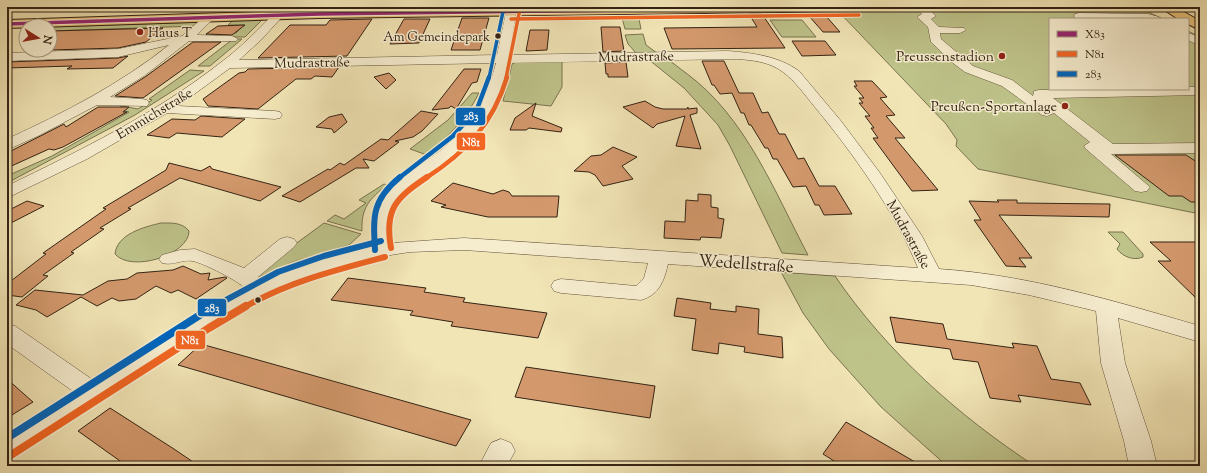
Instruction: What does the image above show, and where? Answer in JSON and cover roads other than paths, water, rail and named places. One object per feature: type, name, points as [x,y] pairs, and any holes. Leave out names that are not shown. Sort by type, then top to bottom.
[{"type":"main road","points":[[58,19],[388,7]]},
{"type":"main road","points":[[283,10],[859,7]]},
{"type":"main road","points":[[1151,7],[1174,18]]},
{"type":"main road","points":[[1166,7],[1185,18]]},
{"type":"main road","points":[[7,18],[18,18]]},
{"type":"main road","points":[[1189,21],[1200,27]]},
{"type":"main road","points":[[7,24],[18,23]]},
{"type":"main road","points":[[1189,24],[1200,27]]},
{"type":"street","points":[[921,7],[931,16],[922,17],[935,30],[960,30]]},
{"type":"street","points":[[383,249],[382,211],[386,203],[398,191],[457,144],[478,120],[494,94],[512,9]]},
{"type":"street","name":"Emmichstraße","points":[[7,193],[96,147],[163,109],[229,64],[283,10]]},
{"type":"street","points":[[7,145],[97,101],[172,51],[214,14]]},
{"type":"street","points":[[1079,16],[1152,18]]},
{"type":"street","points":[[935,30],[935,40],[957,60],[969,69],[1012,87],[1090,145],[1141,187]]},
{"type":"street","points":[[1189,36],[1200,42]]},
{"type":"street","points":[[7,57],[118,53],[188,38],[232,39]]},
{"type":"street","name":"Mudrastraße","points":[[229,64],[501,58],[728,55],[756,57],[783,66],[794,74],[829,113],[869,167],[905,223],[925,260],[931,275]]},
{"type":"street","points":[[1200,92],[1039,94],[1109,150],[1200,148]]},
{"type":"street","points":[[97,101],[142,103]]},
{"type":"street","points":[[163,109],[275,116]]},
{"type":"street","points":[[7,448],[205,321],[252,284],[287,243]]},
{"type":"street","name":"Wedellstraße","points":[[252,284],[383,249],[410,245],[464,244],[931,275],[988,274],[1106,306],[1200,334]]},
{"type":"street","points":[[170,259],[180,256],[195,255],[252,284]]},
{"type":"street","points":[[561,286],[641,293],[654,281],[659,257]]},
{"type":"street","points":[[1106,306],[1108,339],[1112,361],[1133,421],[1143,466]]},
{"type":"street","points":[[7,332],[93,393]]},
{"type":"place","name":"Haus T","points":[[140,32]]},
{"type":"place","name":"Am Gemeindepark","points":[[498,36]]},
{"type":"place","name":"Preussenstadion","points":[[1002,56]]},
{"type":"place","name":"Preußen-Sportanlage","points":[[1065,106]]}]
